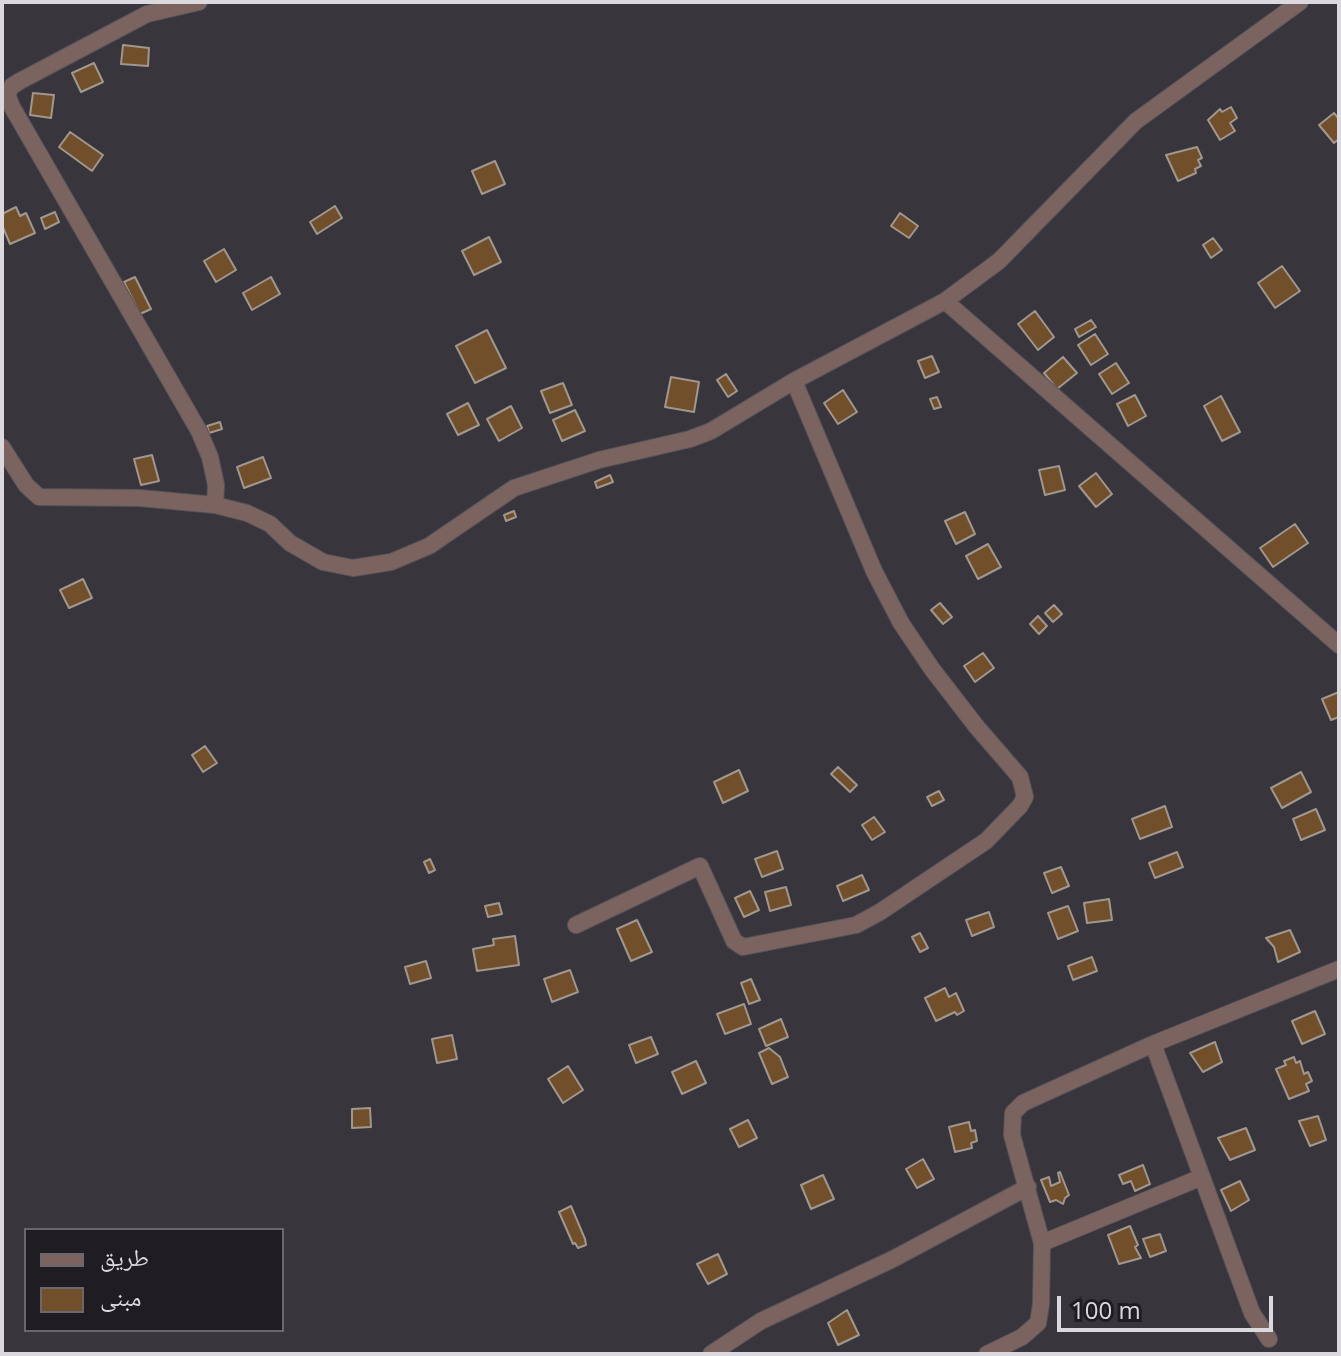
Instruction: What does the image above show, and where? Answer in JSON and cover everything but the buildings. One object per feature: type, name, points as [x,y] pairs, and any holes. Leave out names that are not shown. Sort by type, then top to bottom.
[{"type":"street","points":[[199,2],[147,14],[20,81],[7,94],[199,431],[210,457],[216,485],[215,505]]},
{"type":"street","points":[[2,447],[26,485],[39,497],[140,498],[215,505],[247,513],[270,524],[290,543],[323,562],[353,568],[391,562],[429,546],[514,488],[599,460],[690,439],[711,431],[794,381],[945,301],[999,261],[1136,121],[1300,2]]},
{"type":"street","points":[[945,301],[1339,645]]},
{"type":"street","points":[[576,925],[700,866],[734,941],[743,947],[856,925],[986,841],[1025,797],[1020,777],[941,681],[901,623],[874,571],[794,381]]},
{"type":"street","points":[[987,1354],[1022,1337],[1038,1323],[1041,1304],[1042,1243],[1012,1135],[1013,1113],[1023,1103],[1153,1044],[1339,969]]},
{"type":"street","points":[[1153,1044],[1252,1313],[1269,1339]]},
{"type":"street","points":[[1042,1243],[1202,1177]]},
{"type":"street","points":[[711,1354],[761,1321],[893,1259],[1028,1187]]}]
